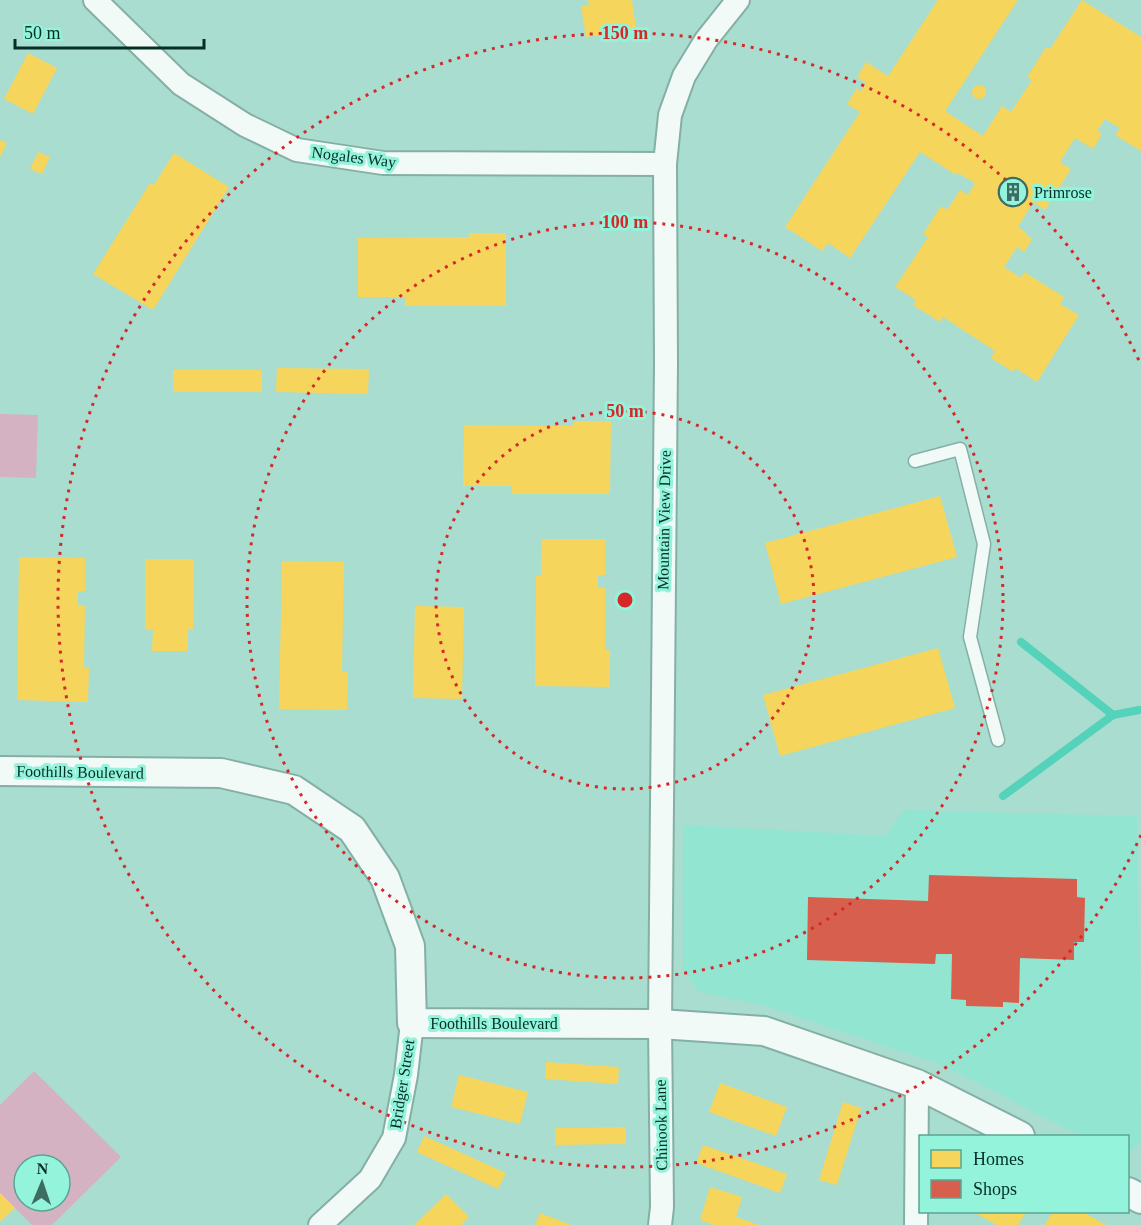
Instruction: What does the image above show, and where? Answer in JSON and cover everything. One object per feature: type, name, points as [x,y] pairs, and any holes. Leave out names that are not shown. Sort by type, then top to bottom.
[{"type":"street","name":"Nogales Way","points":[[95,0],[181,84],[245,125],[297,150],[382,163],[665,164]]},
{"type":"street","name":"Mountain View Drive","points":[[660,1024],[666,363],[665,164],[670,115],[684,76],[706,40],[738,0]]},
{"type":"street","name":"Foothills Boulevard","points":[[0,771],[221,773],[294,790],[352,829],[385,878],[410,946],[412,1023],[660,1024],[764,1031],[916,1084],[1016,1135]]},
{"type":"street","name":"Bridger Street","points":[[320,1225],[370,1179],[394,1137],[406,1075],[412,1023]]},
{"type":"street","name":"Chinook Lane","points":[[660,1024],[662,1207],[660,1225]]},
{"type":"street","points":[[916,1084],[916,1225]]},
{"type":"lane","points":[[915,461],[960,449],[984,544],[970,637],[998,740]]},
{"type":"shaded area","points":[[0,414],[38,415],[36,478],[0,477]]},
{"type":"shaded area","points":[[904,810],[1137,816],[1141,1142],[1129,1153],[1129,1135],[1079,1135],[942,1065],[766,1006],[699,992],[683,970],[683,825],[885,836]]},
{"type":"shaded area","points":[[34,1071],[121,1157],[72,1205],[72,1153],[12,1153],[12,1205],[0,1193],[0,1105]]},
{"type":"shaded area","points":[[20,1213],[64,1213],[52,1225],[32,1225]]},
{"type":"building: Homes","points":[[588,0],[632,0],[636,29],[586,37],[581,6],[589,5]]},
{"type":"building: Homes","name":"Primrose","points":[[938,0],[1018,0],[945,111],[983,136],[1002,106],[1011,112],[1032,80],[1027,77],[1046,47],[1050,49],[1082,0],[1141,37],[1141,151],[1115,135],[1120,128],[1105,119],[1097,131],[1102,134],[1093,149],[1075,138],[1060,162],[1071,169],[1045,210],[1033,202],[1018,227],[1032,239],[1024,252],[1017,247],[1004,267],[1021,278],[1024,272],[1064,297],[1060,304],[1079,315],[1037,382],[1015,368],[1013,372],[991,358],[995,351],[943,317],[940,322],[913,305],[916,300],[895,287],[928,237],[923,234],[941,206],[947,210],[960,190],[968,195],[975,183],[958,173],[956,175],[920,152],[850,258],[828,243],[822,251],[785,227],[860,112],[847,104],[857,88],[861,91],[866,83],[857,77],[866,62],[888,76]]},
{"type":"building: Homes","points":[[28,53],[57,68],[33,114],[4,99]]},
{"type":"building: Homes","points":[[979,85],[984,87],[986,92],[984,97],[979,99],[974,97],[972,92],[974,87]]},
{"type":"building: Homes","points":[[0,140],[7,143],[0,157]]},
{"type":"building: Homes","points":[[38,152],[50,157],[42,174],[30,169]]},
{"type":"building: Homes","points":[[174,153],[229,187],[153,310],[93,274],[150,183],[154,185]]},
{"type":"building: Homes","points":[[469,233],[506,233],[506,306],[405,306],[405,297],[358,297],[358,238],[469,237]]},
{"type":"building: Homes","points":[[277,368],[369,369],[368,394],[276,392]]},
{"type":"building: Homes","points":[[173,370],[262,370],[262,392],[173,392]]},
{"type":"building: Homes","points":[[574,421],[611,421],[610,494],[512,494],[512,486],[463,486],[464,425],[573,426]]},
{"type":"building: Homes","points":[[940,496],[957,557],[781,604],[765,543]]},
{"type":"building: Homes","points":[[542,539],[605,539],[605,575],[598,575],[598,588],[605,588],[605,650],[610,650],[610,687],[535,686],[536,576],[541,576]]},
{"type":"building: Homes","points":[[19,557],[85,558],[85,591],[78,591],[78,605],[85,605],[84,668],[89,667],[88,702],[17,700]]},
{"type":"building: Homes","points":[[145,559],[194,559],[193,630],[188,630],[188,651],[152,651],[153,629],[145,629]]},
{"type":"building: Homes","points":[[282,561],[344,562],[342,671],[348,672],[347,710],[279,709]]},
{"type":"building: Homes","points":[[415,606],[464,607],[462,699],[413,698]]},
{"type":"building: Homes","points":[[938,648],[955,708],[780,756],[763,695]]},
{"type":"building: Homes","points":[[546,1062],[619,1067],[618,1084],[545,1079]]},
{"type":"building: Homes","points":[[459,1075],[528,1092],[520,1124],[451,1107]]},
{"type":"building: Homes","points":[[720,1083],[787,1107],[776,1136],[709,1112]]},
{"type":"building: Homes","points":[[843,1102],[861,1108],[837,1185],[819,1180]]},
{"type":"building: Homes","points":[[626,1127],[626,1144],[555,1145],[555,1128]]},
{"type":"building: Homes","points":[[424,1136],[506,1173],[498,1189],[417,1152]]},
{"type":"building: Homes","points":[[703,1145],[787,1174],[780,1193],[696,1163]]},
{"type":"building: Homes","points":[[710,1187],[742,1197],[736,1217],[759,1225],[714,1225],[700,1220]]},
{"type":"building: Homes","points":[[0,1193],[12,1205],[12,1211],[0,1222]]},
{"type":"building: Homes","points":[[446,1194],[469,1217],[461,1225],[414,1225]]},
{"type":"building: Homes","points":[[540,1213],[571,1225],[535,1225]]},
{"type":"building: Homes","points":[[975,1213],[1025,1213],[1018,1225],[997,1225]]},
{"type":"building: Homes","points":[[1051,1213],[1085,1213],[1106,1225],[1045,1225]]},
{"type":"building: Shops","points":[[929,875],[1077,879],[1077,897],[1085,898],[1084,942],[1074,942],[1074,960],[1020,958],[1019,1003],[1003,1002],[1003,1007],[966,1006],[966,1000],[951,999],[952,954],[936,954],[935,964],[807,960],[808,897],[928,901]]},
{"type":"waterway","points":[[1021,642],[1113,715],[1139,710]]},
{"type":"waterway","points":[[1003,796],[1113,715]]},
{"type":"place","name":"Primrose","points":[[1013,192]]}]
